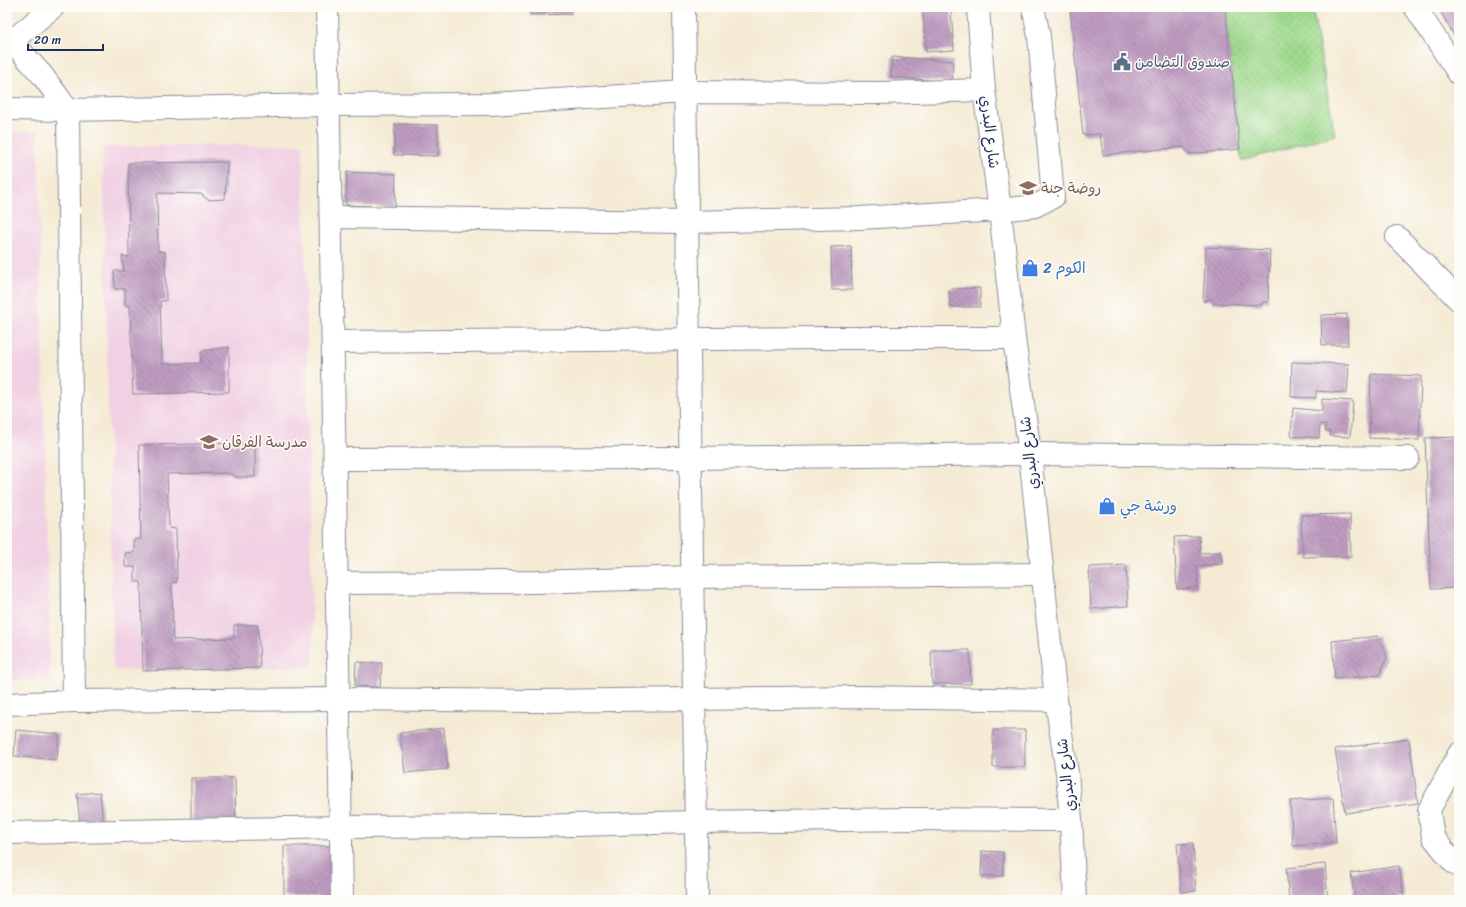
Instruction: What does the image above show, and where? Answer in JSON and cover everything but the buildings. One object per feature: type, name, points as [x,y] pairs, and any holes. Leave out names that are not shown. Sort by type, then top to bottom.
[{"type":"street","points":[[53,7],[8,41],[42,75],[68,110],[74,701]]},
{"type":"street","points":[[327,7],[342,900]]},
{"type":"street","points":[[684,7],[697,900]]},
{"type":"street","name":"شارع البدري","points":[[978,7],[984,90],[1000,210],[1014,338],[1030,454],[1056,700],[1067,773],[1075,900]]},
{"type":"street","points":[[331,217],[688,222],[859,218],[1000,210],[1035,206],[1053,197],[1039,36],[1034,7]]},
{"type":"street","points":[[1414,7],[1459,74]]},
{"type":"street","points":[[7,109],[68,110],[329,105],[490,104],[686,92],[878,93],[984,90]]},
{"type":"street","points":[[1397,237],[1459,300]]},
{"type":"street","points":[[333,342],[1014,338]]},
{"type":"street","points":[[335,459],[691,458],[1030,454],[1408,458]]},
{"type":"street","points":[[336,583],[536,582],[692,577],[1042,574]]},
{"type":"street","points":[[7,704],[74,701],[338,699],[539,701],[857,697],[1056,700]]},
{"type":"street","points":[[1459,754],[1429,810],[1433,837],[1452,862],[1459,866]]},
{"type":"street","points":[[7,833],[908,819],[1071,820]]},
{"type":"shaded area","points":[[38,131],[50,680],[7,681],[7,133]]},
{"type":"shaded area","points":[[303,144],[313,667],[113,670],[103,147]]},
{"type":"green space","points":[[1225,7],[1312,7],[1335,135],[1241,161]]},
{"type":"place","name":"صندوق التضامن","points":[[1122,62]]},
{"type":"place","name":"روضة جنة","points":[[1028,188]]},
{"type":"place","name":"الكوم 2","points":[[1030,268]]},
{"type":"place","name":"مدرسة الفرقان","points":[[209,442]]},
{"type":"place","name":"ورشة جي","points":[[1107,506]]}]
